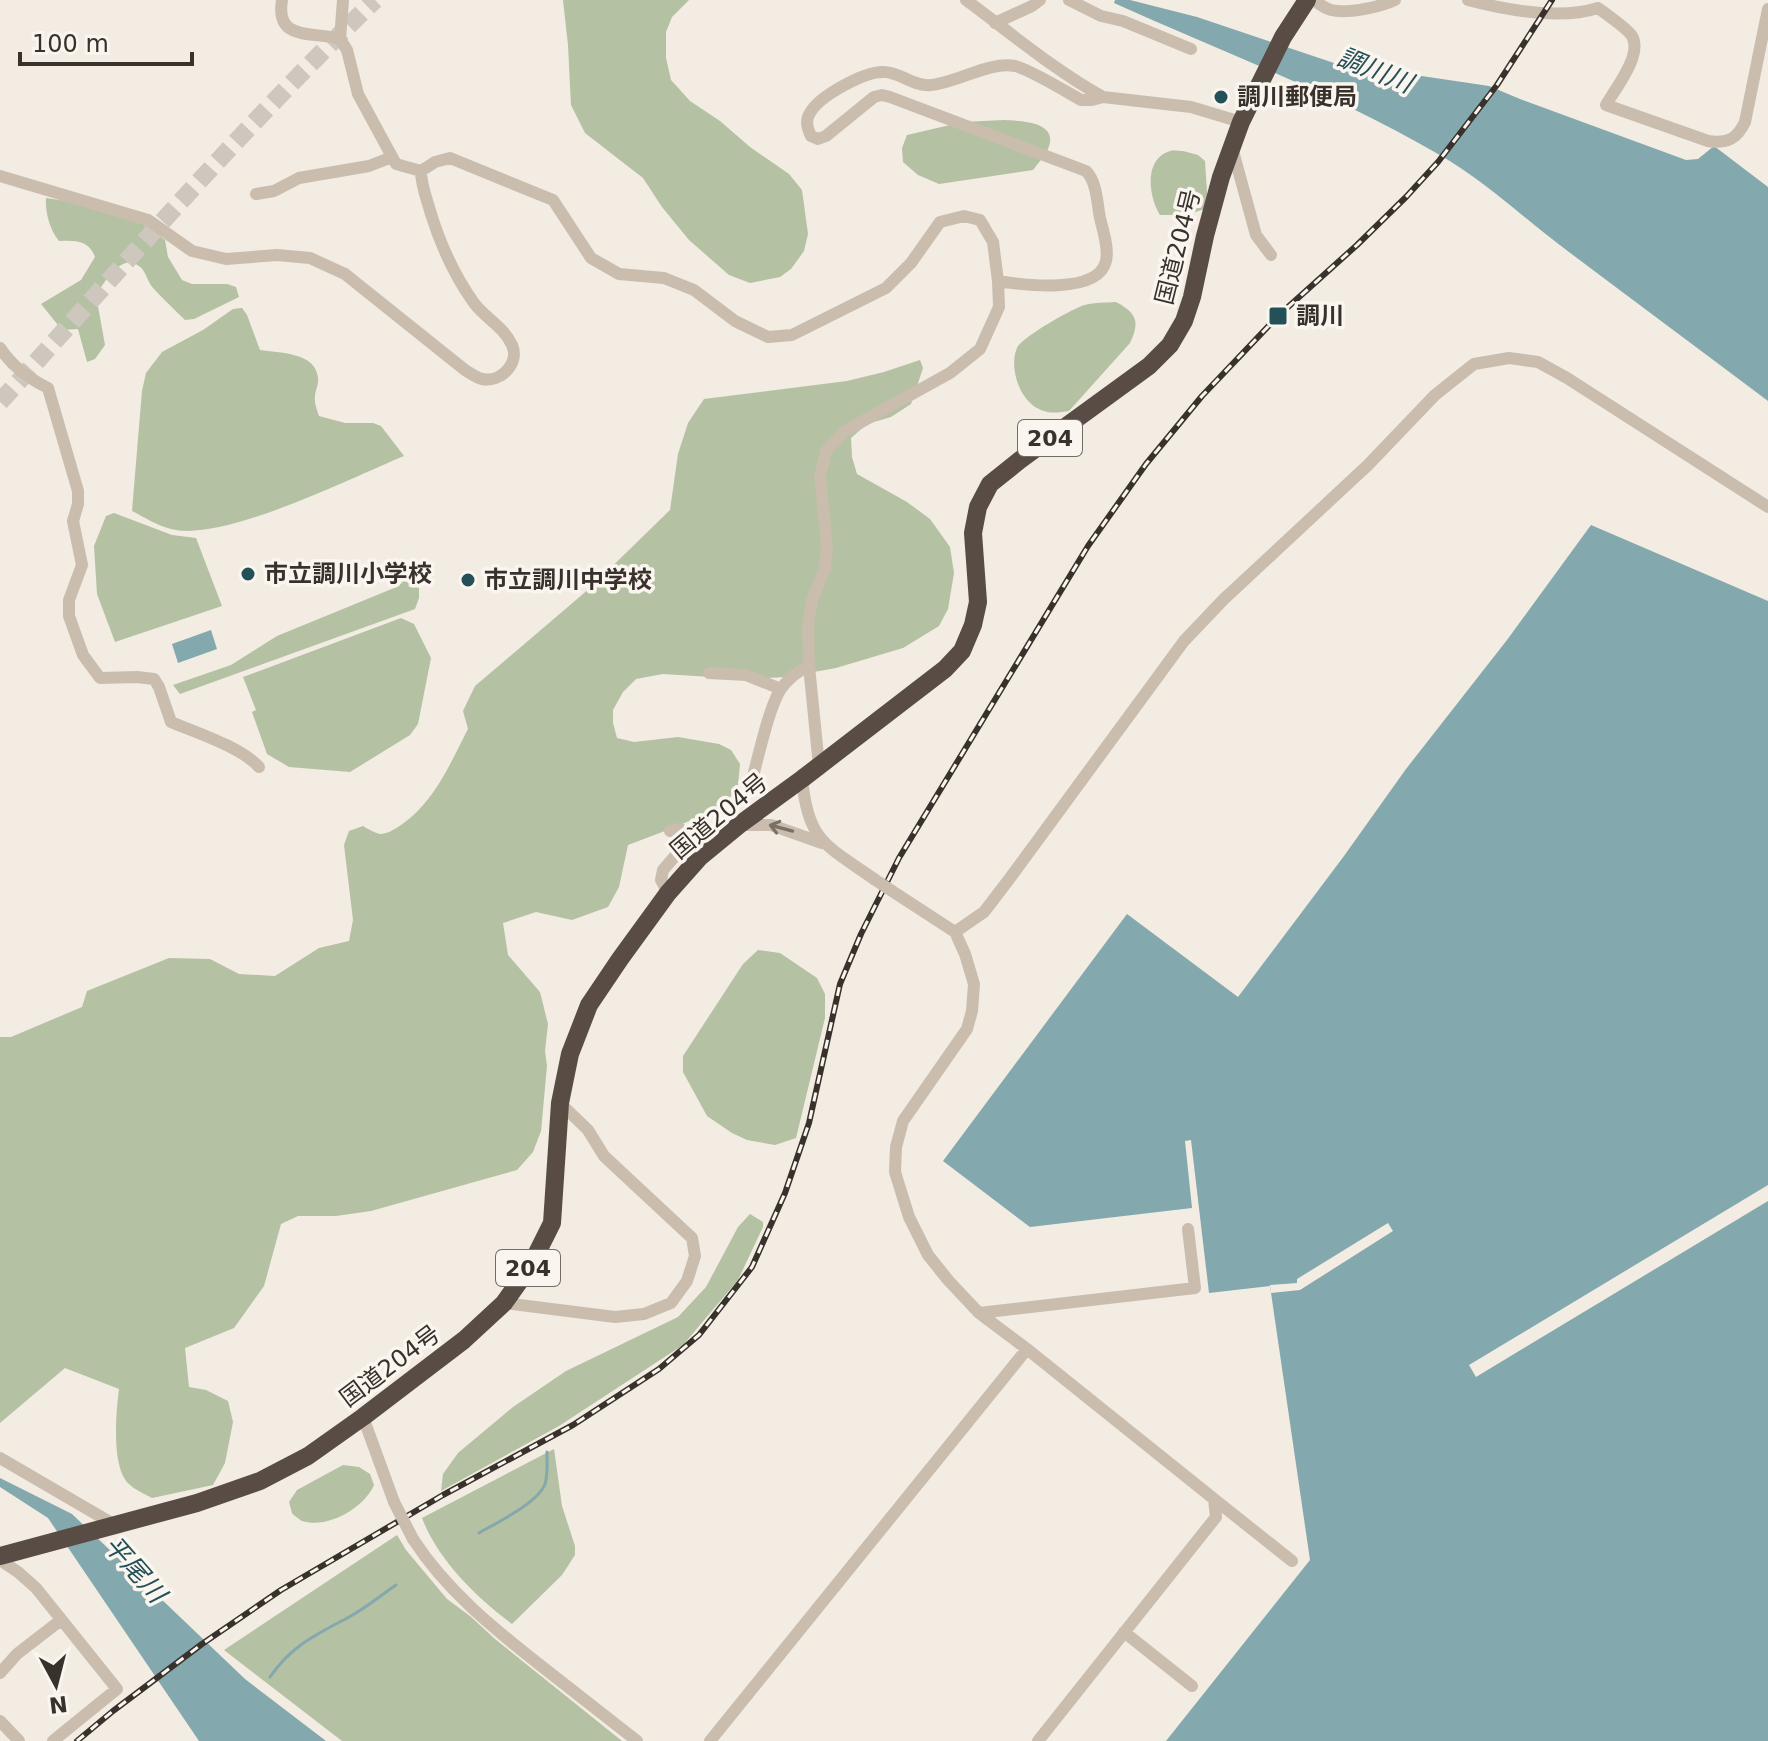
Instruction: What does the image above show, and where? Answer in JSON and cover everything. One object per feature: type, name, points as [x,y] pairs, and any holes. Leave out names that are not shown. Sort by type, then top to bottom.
[{"type":"highway","name":"国道204号","points":[[0,1558],[197,1503],[260,1481],[308,1456],[363,1417],[464,1340],[504,1303],[531,1265],[552,1223],[560,1103],[570,1054],[589,1005],[668,893],[700,857],[945,669],[962,651],[978,602],[973,533],[978,507],[990,484],[1149,366],[1170,345],[1184,321],[1192,297],[1221,177],[1241,122],[1283,37],[1306,0]]},
{"type":"street","points":[[282,0],[280,12],[290,30],[340,39]]},
{"type":"street","points":[[343,0],[340,39],[347,50],[358,94],[396,164],[421,171],[435,162],[450,158],[553,200],[591,258],[619,274],[664,278],[694,290],[735,321],[768,337],[792,335],[886,288],[911,263],[940,222],[964,216],[980,220],[993,242],[999,307],[980,349],[950,373],[845,431],[826,451],[820,476],[827,546],[825,568],[812,601],[808,624],[819,766]]},
{"type":"street","points":[[966,0],[1056,68],[1103,97]]},
{"type":"street","points":[[995,23],[1040,0]]},
{"type":"street","points":[[1069,0],[1101,16],[1123,21],[1191,49]]},
{"type":"street","points":[[1314,0],[1323,7],[1341,11],[1385,5],[1395,0]]},
{"type":"street","points":[[1468,0],[1556,13],[1598,8],[1632,36],[1635,48],[1632,63],[1606,105],[1718,142],[1730,140],[1740,133],[1745,122],[1768,9]]},
{"type":"street","points":[[998,281],[1060,285],[1090,279],[1100,271],[1106,260],[1105,245],[1093,182],[1086,171],[882,95],[874,97],[818,139],[811,136],[807,128],[808,115],[818,102],[875,72],[888,72],[926,86],[947,83],[1003,65],[1017,66],[1081,100],[1103,97],[1191,107],[1241,122]]},
{"type":"street","points":[[1232,147],[1256,235],[1271,255]]},
{"type":"street","points":[[256,194],[274,191],[299,178],[369,166],[392,157]]},
{"type":"street","points":[[0,176],[148,220],[192,251],[226,259],[277,255],[310,258],[345,274],[465,370],[483,379],[499,377],[508,370],[514,357],[513,347],[503,331],[476,306],[454,272],[440,245],[421,183],[421,171]]},
{"type":"street","points":[[0,348],[10,363],[48,388],[78,491],[73,521],[82,565],[69,600],[69,616],[83,655],[100,678],[154,679],[171,722],[238,751],[259,767]]},
{"type":"street","points":[[955,932],[984,912],[1184,641],[1223,600],[1368,465],[1435,395],[1474,364],[1509,358],[1538,362],[1768,507]]},
{"type":"street","points":[[750,787],[781,689],[798,671],[809,666]]},
{"type":"street","points":[[709,673],[746,675],[781,689]]},
{"type":"street","points":[[802,779],[809,820],[822,843]]},
{"type":"street","points":[[739,825],[771,825],[822,843],[955,932],[974,984],[972,1011],[967,1029],[903,1121],[896,1147],[895,1172],[909,1217],[928,1255],[979,1313],[1292,1561]]},
{"type":"street","points":[[668,893],[661,880],[663,870],[689,840],[687,833],[680,829],[670,831]]},
{"type":"street","points":[[504,1303],[615,1317],[644,1314],[671,1303],[687,1281],[695,1256],[692,1238],[604,1156],[588,1130],[560,1103]]},
{"type":"street","points":[[979,1313],[1195,1288],[1188,1229]]},
{"type":"street","points":[[710,1741],[1027,1349]]},
{"type":"street","points":[[363,1417],[394,1502],[427,1560],[454,1591],[496,1630],[637,1741]]},
{"type":"street","points":[[0,1458],[109,1526]]},
{"type":"street","points":[[1038,1741],[1216,1517],[1214,1499]]},
{"type":"street","points":[[0,1558],[36,1588],[117,1689],[53,1741]]},
{"type":"street","points":[[0,1673],[17,1654],[61,1620]]},
{"type":"street","points":[[1124,1632],[1192,1686]]},
{"type":"street","points":[[0,1721],[19,1741]]},
{"type":"green space","points":[[563,0],[689,0],[672,17],[666,32],[666,58],[671,80],[690,101],[789,174],[802,190],[808,234],[804,251],[791,269],[780,277],[750,283],[729,275],[689,240],[643,178],[585,133],[571,105]]},
{"type":"green space","points":[[1004,120],[1036,124],[1048,133],[1048,149],[1033,170],[939,184],[918,175],[903,162],[902,148],[907,135],[963,122]]},
{"type":"green space","points":[[1183,151],[1198,155],[1205,161],[1208,208],[1186,215],[1160,215],[1151,189],[1152,170],[1161,155]]},
{"type":"green space","points":[[46,198],[122,209],[165,240],[168,257],[182,280],[192,284],[227,284],[236,287],[239,297],[194,319],[185,320],[153,288],[141,268],[126,263],[108,277],[96,295],[105,345],[95,359],[87,362],[78,329],[62,330],[41,304],[81,280],[95,257],[85,244],[59,241],[49,221]]},
{"type":"green space","points":[[1116,302],[1135,319],[1130,343],[1069,411],[1044,411],[1029,402],[1018,385],[1014,366],[1021,343],[1079,307]]},
{"type":"green space","points":[[242,308],[260,350],[295,355],[316,369],[315,402],[319,416],[345,423],[381,426],[404,456],[254,518],[194,531],[166,528],[132,511],[146,373],[162,352],[203,330],[233,309]]},
{"type":"green space","points":[[920,360],[923,368],[911,404],[891,417],[867,424],[851,438],[852,457],[857,474],[907,502],[930,519],[950,547],[954,573],[948,609],[939,626],[903,648],[836,668],[786,677],[744,679],[663,674],[636,679],[623,692],[613,710],[617,738],[634,742],[678,737],[719,744],[731,750],[740,764],[738,785],[726,804],[628,845],[619,887],[608,907],[572,920],[536,912],[503,923],[508,955],[540,992],[548,1024],[541,1131],[533,1152],[517,1170],[371,1211],[336,1216],[298,1216],[281,1224],[264,1286],[234,1328],[185,1348],[189,1387],[206,1390],[228,1401],[233,1422],[225,1463],[213,1485],[152,1498],[131,1486],[123,1476],[117,1453],[119,1389],[65,1368],[0,1423],[0,1037],[11,1037],[82,1007],[87,991],[169,958],[210,959],[239,974],[275,976],[319,948],[349,941],[353,920],[344,845],[349,831],[363,826],[378,833],[387,833],[421,807],[447,770],[468,729],[463,711],[475,686],[590,588],[670,510],[678,454],[688,423],[704,399],[847,381]]},
{"type":"green space","points":[[114,513],[172,535],[196,538],[222,606],[115,642],[97,594],[94,546],[106,516]]},
{"type":"green space","points":[[419,562],[419,598],[415,609],[180,694],[173,685],[231,665],[277,636],[399,586]]},
{"type":"green space","points":[[401,618],[414,624],[431,658],[418,724],[410,735],[350,772],[289,767],[267,754],[252,712],[256,710],[243,677]]},
{"type":"green space","points":[[758,950],[780,953],[817,978],[825,994],[825,1018],[796,1138],[775,1145],[747,1140],[707,1116],[683,1072],[683,1056],[743,964]]},
{"type":"green space","points":[[750,1214],[763,1222],[763,1227],[738,1280],[683,1345],[559,1426],[441,1491],[443,1474],[458,1453],[513,1407],[566,1371],[678,1317],[706,1287],[738,1227]]},
{"type":"green space","points":[[554,1449],[562,1506],[575,1555],[562,1575],[512,1624],[485,1602],[448,1563],[422,1518]]},
{"type":"green space","points":[[343,1465],[359,1467],[370,1474],[374,1485],[354,1509],[334,1519],[312,1523],[292,1514],[289,1502],[297,1490]]},
{"type":"green space","points":[[397,1535],[447,1599],[622,1741],[342,1741],[224,1650]]},
{"type":"water","name":"調川川","points":[[1115,0],[1130,0],[1197,17],[1334,63],[1489,86],[1686,160],[1698,159],[1714,146],[1768,187],[1768,401],[1456,165],[1359,112],[1114,3]]},
{"type":"water","points":[[1591,525],[1768,601],[1768,1741],[1166,1741],[1310,1560],[1270,1286],[1209,1293],[1191,1140],[1185,1141],[1192,1208],[1030,1227],[943,1161],[1127,914],[1238,997]]},
{"type":"water","points":[[211,630],[217,649],[178,663],[172,644]]},
{"type":"water","points":[[0,1478],[72,1514],[245,1679],[326,1741],[199,1741],[48,1518],[0,1487]]},
{"type":"pier","points":[[1768,1185],[1768,1201],[1476,1377],[1469,1365]]},
{"type":"pier","points":[[1388,1223],[1393,1231],[1300,1290],[1271,1293],[1270,1285],[1297,1283],[1297,1279]]},
{"type":"waterway","points":[[479,1533],[516,1512],[541,1491],[547,1477],[547,1452]]},
{"type":"waterway","points":[[270,1677],[305,1642],[361,1610],[396,1585]]},
{"type":"tunnel","points":[[0,402],[231,147],[375,0]]},
{"type":"railway","points":[[77,1741],[202,1644],[281,1590],[443,1495],[573,1425],[659,1369],[699,1335],[752,1267],[785,1193],[809,1123],[840,984],[861,934],[899,858],[1088,546],[1146,464],[1202,396],[1278,316],[1357,245],[1438,162],[1497,85],[1552,0]]},
{"type":"place","name":"調川郵便局","points":[[1221,97]]},
{"type":"place","name":"調川","points":[[1278,316]]},
{"type":"place","name":"市立調川小学校","points":[[248,574]]},
{"type":"place","name":"市立調川中学校","points":[[468,580]]},
{"type":"water label","name":"平尾川","points":[[135,1569]]}]
